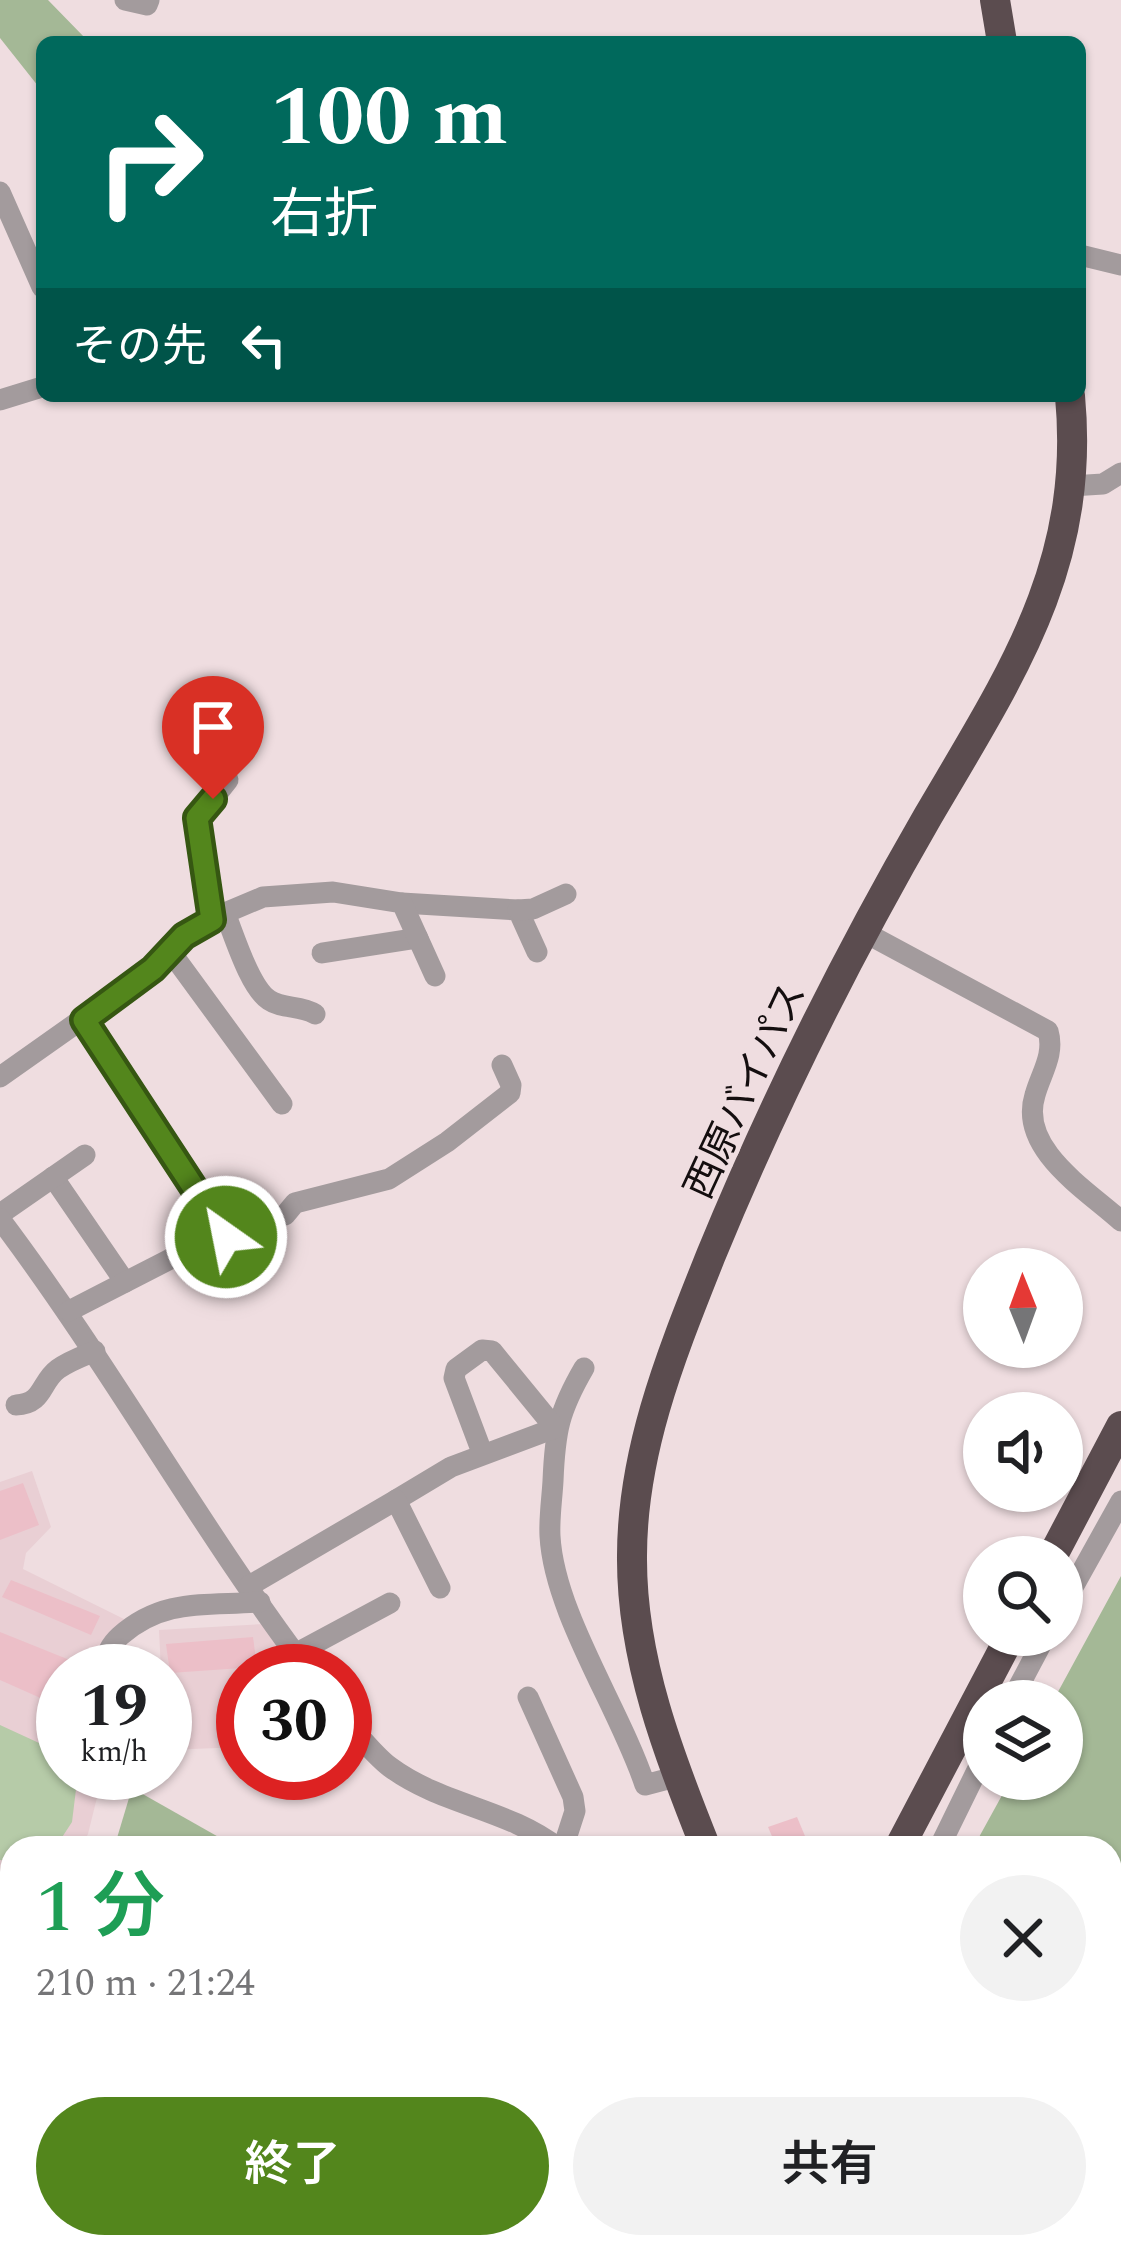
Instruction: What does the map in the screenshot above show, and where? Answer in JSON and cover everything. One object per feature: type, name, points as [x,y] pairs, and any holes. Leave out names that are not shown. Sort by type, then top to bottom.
[{"type":"highway","points":[[995,0],[1001,36]]},
{"type":"highway","name":"西原バイパス","points":[[702,1836],[653,1702],[633,1598],[633,1521],[649,1426],[729,1212],[862,931],[1028,640],[1049,591],[1063,543],[1071,486],[1070,402]]},
{"type":"highway","points":[[1063,1536],[1121,1426]]},
{"type":"highway","points":[[905,1836],[1000,1656]]},
{"type":"street","points":[[125,0],[147,5],[149,0]]},
{"type":"street","points":[[0,192],[36,273]]},
{"type":"street","points":[[1086,257],[1121,266]]},
{"type":"street","points":[[0,400],[36,389]]},
{"type":"street","points":[[1071,486],[1103,484],[1121,473]]},
{"type":"street","points":[[228,779],[197,818],[219,916],[258,990],[273,1004],[302,1006],[315,1013]]},
{"type":"street","points":[[0,1076],[153,969],[184,936],[263,897],[333,892],[402,903],[518,910],[533,909],[566,894]]},
{"type":"street","points":[[402,903],[435,976]]},
{"type":"street","points":[[518,910],[537,952]]},
{"type":"street","points":[[862,931],[1048,1031],[1050,1049],[1032,1112],[1041,1146],[1121,1221]]},
{"type":"street","points":[[322,953],[418,938]]},
{"type":"street","points":[[170,951],[282,1104]]},
{"type":"street","points":[[84,1020],[226,1237]]},
{"type":"street","points":[[69,1311],[178,1255],[285,1215],[295,1203],[389,1179],[510,1093],[512,1084],[502,1065]]},
{"type":"street","points":[[85,1155],[0,1216],[69,1311],[289,1644]]},
{"type":"street","points":[[53,1177],[125,1282]]},
{"type":"street","points":[[483,1455],[454,1378],[456,1369],[482,1350],[492,1352],[555,1428]]},
{"type":"street","points":[[16,1405],[40,1397],[55,1370],[94,1351]]},
{"type":"street","points":[[584,1368],[555,1428],[550,1537],[554,1563],[579,1636],[629,1737],[645,1784],[679,1776]]},
{"type":"street","points":[[112,1644],[148,1613],[254,1594],[451,1467],[555,1428]]},
{"type":"street","points":[[396,1500],[440,1588]]},
{"type":"street","points":[[1083,1570],[1121,1502]]},
{"type":"street","points":[[329,1644],[390,1604]]},
{"type":"street","points":[[528,1697],[573,1797],[575,1811],[566,1836]]},
{"type":"street","points":[[372,1748],[390,1767],[445,1796],[514,1820],[541,1836]]},
{"type":"street","points":[[945,1836],[963,1799]]},
{"type":"shaded area","points":[[32,1471],[51,1527],[26,1553],[23,1569],[126,1620],[125,1644],[36,1644],[36,1800],[96,1800],[87,1836],[0,1836],[0,1482]]},
{"type":"shaded area","points":[[264,1624],[277,1644],[216,1644],[216,1748],[192,1749],[192,1644],[160,1644],[159,1630]]},
{"type":"green space","points":[[0,0],[48,0],[83,36],[36,36],[36,83],[0,38]]},
{"type":"green space","points":[[1121,1576],[1121,1836],[980,1836],[999,1800],[1083,1800],[1083,1680],[1064,1680],[1077,1656],[1083,1656],[1083,1646]]},
{"type":"green space","points":[[0,1725],[36,1742],[36,1800],[75,1800],[72,1822],[63,1836],[0,1836]]},
{"type":"green space","points":[[128,1800],[153,1800],[217,1836],[118,1836]]},
{"type":"building","points":[[23,1483],[39,1525],[0,1540],[0,1491]]},
{"type":"building","points":[[11,1580],[100,1616],[91,1635],[2,1597]]},
{"type":"building","points":[[0,1632],[36,1646],[36,1696],[0,1680]]},
{"type":"building","points":[[253,1637],[254,1644],[216,1644],[216,1670],[192,1671],[192,1644],[166,1644]]},
{"type":"building","points":[[797,1817],[805,1836],[772,1836],[768,1827]]},
{"type":"route","points":[[213,799],[197,818],[212,920],[184,936],[153,969],[84,1020],[226,1237]]}]
